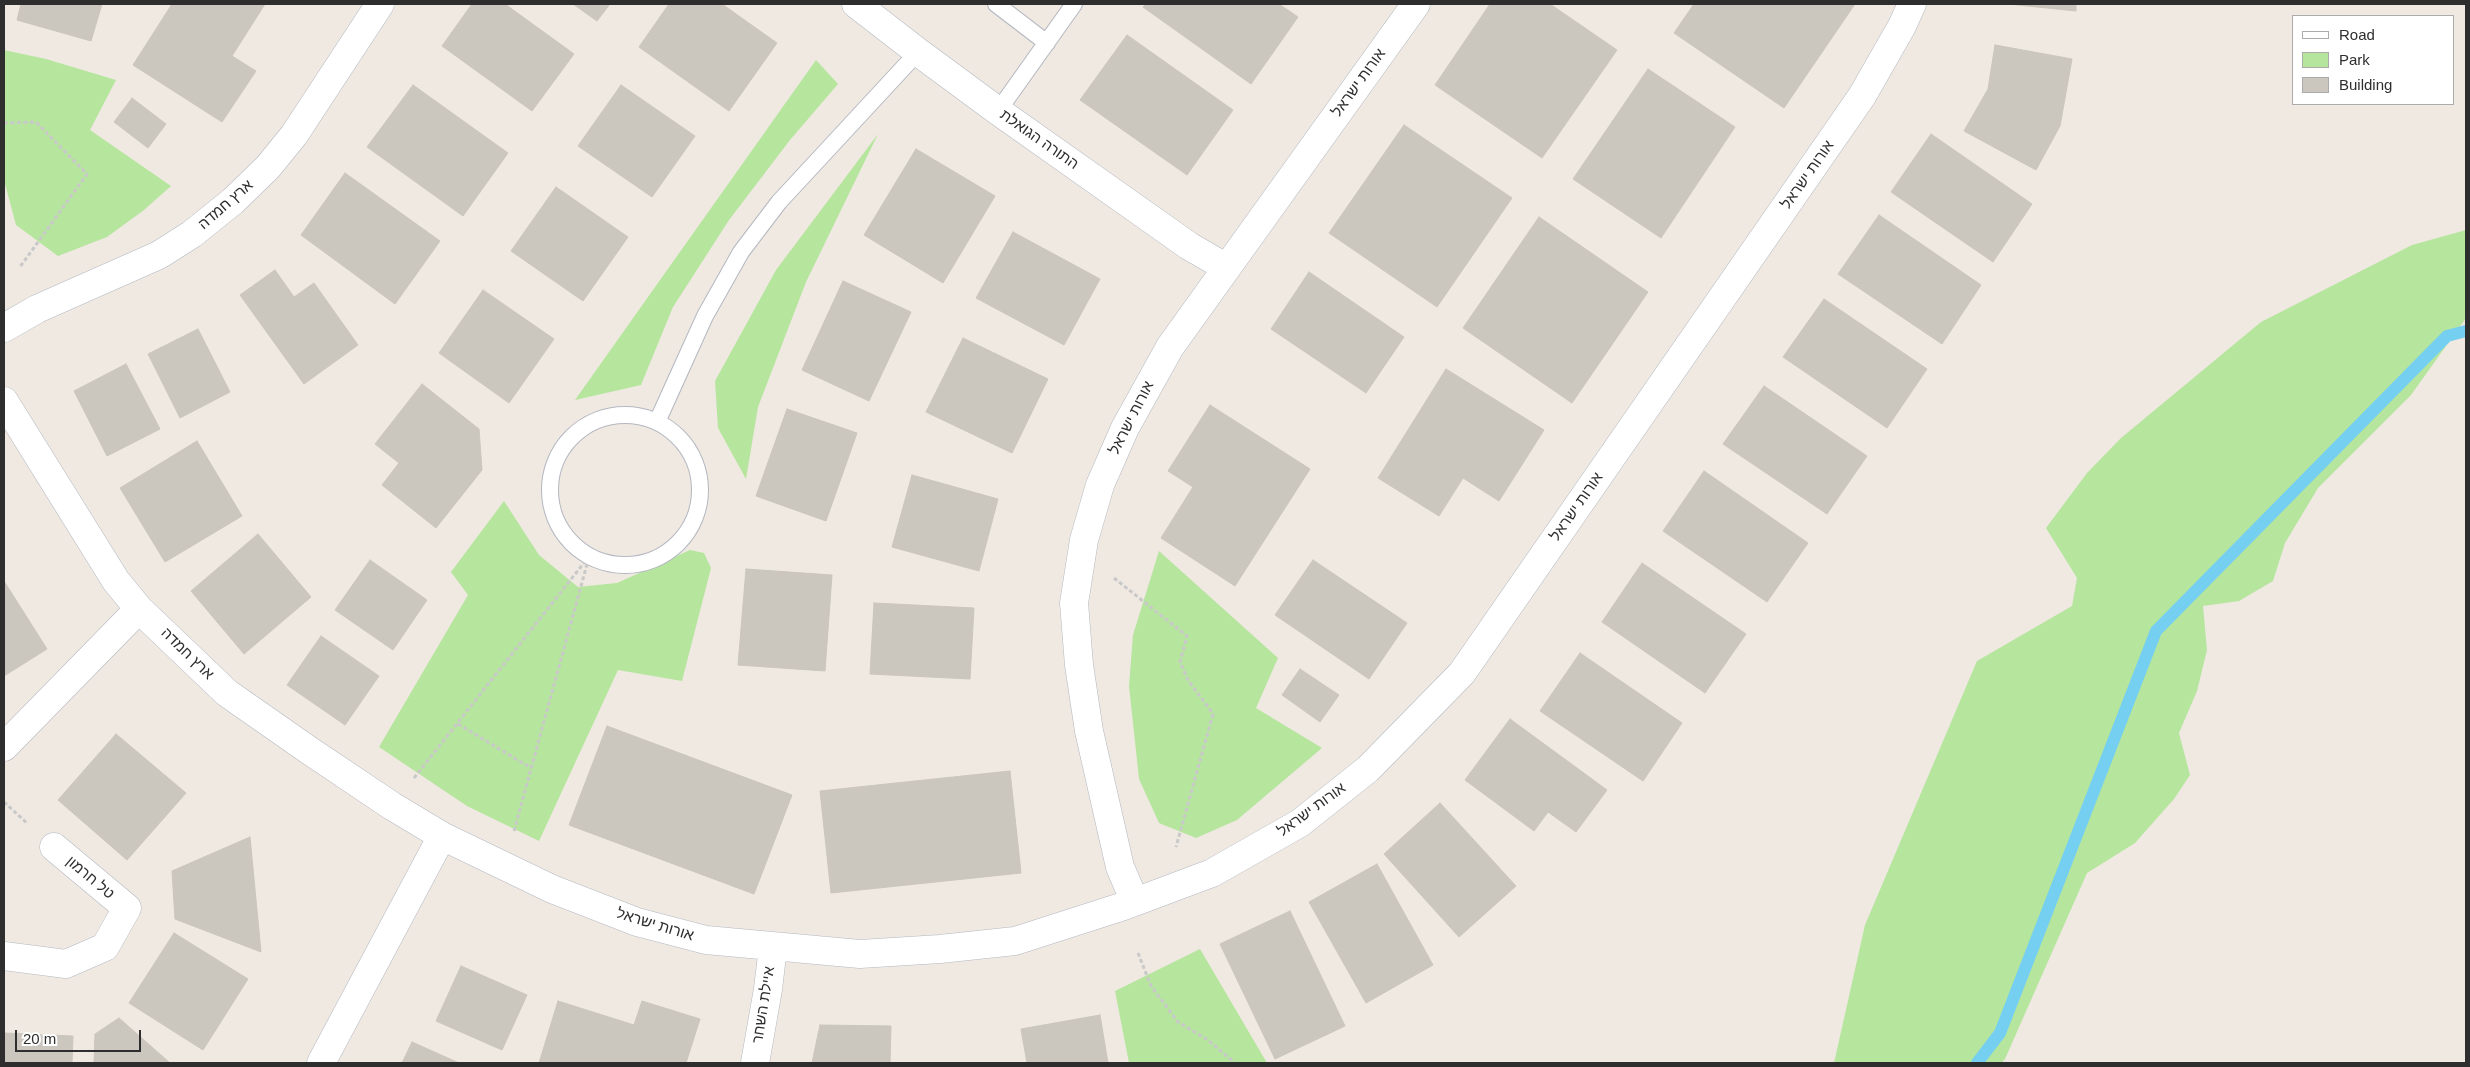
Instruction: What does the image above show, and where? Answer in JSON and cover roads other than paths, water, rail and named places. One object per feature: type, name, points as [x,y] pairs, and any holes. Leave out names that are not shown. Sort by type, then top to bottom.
[{"type":"street","name":"ארץ חמדה","points":[[4,328],[37,309],[159,255],[192,234],[233,201],[268,167],[294,135],[380,4]]},
{"type":"street","name":"התורה הגואלת","points":[[856,4],[998,111],[1189,246],[1227,268]]},
{"type":"street","name":"אורות ישראל","points":[[1136,902],[1120,868],[1089,730],[1079,665],[1074,603],[1084,540],[1100,485],[1125,428],[1170,347],[1416,4]]},
{"type":"street","name":"אורות ישראל","points":[[442,836],[552,889],[637,922],[706,940],[860,954],[940,949],[1014,941],[1136,902],[1212,873],[1300,823],[1368,769],[1462,673],[1862,96],[1902,26],[1912,4]]},
{"type":"street","name":"ארץ חמדה","points":[[4,401],[116,581],[140,609],[227,693],[318,757],[392,806],[442,836]]},
{"type":"street","points":[[4,747],[140,609]]},
{"type":"street","points":[[321,1063],[442,836]]},
{"type":"street","name":"טל חרמון","points":[[4,956],[66,964],[105,947],[127,908],[54,847]]},
{"type":"street","name":"איילת השחר","points":[[755,1063],[773,947]]},
{"type":"lane","points":[[996,4],[1047,43]]},
{"type":"lane","points":[[998,111],[1074,4]]},
{"type":"lane","points":[[658,422],[705,316],[741,252],[779,202],[918,52]]},
{"type":"lane","points":[[632,415],[658,422],[684,442],[696,464],[701,490],[696,516],[683,538],[666,554],[641,563],[615,565],[589,557],[569,541],[552,510],[550,484],[556,459],[571,437],[582,428],[606,418],[632,415]]},
{"type":"waterway","points":[[1977,1063],[2000,1033],[2156,631],[2447,336],[2466,331]]}]
